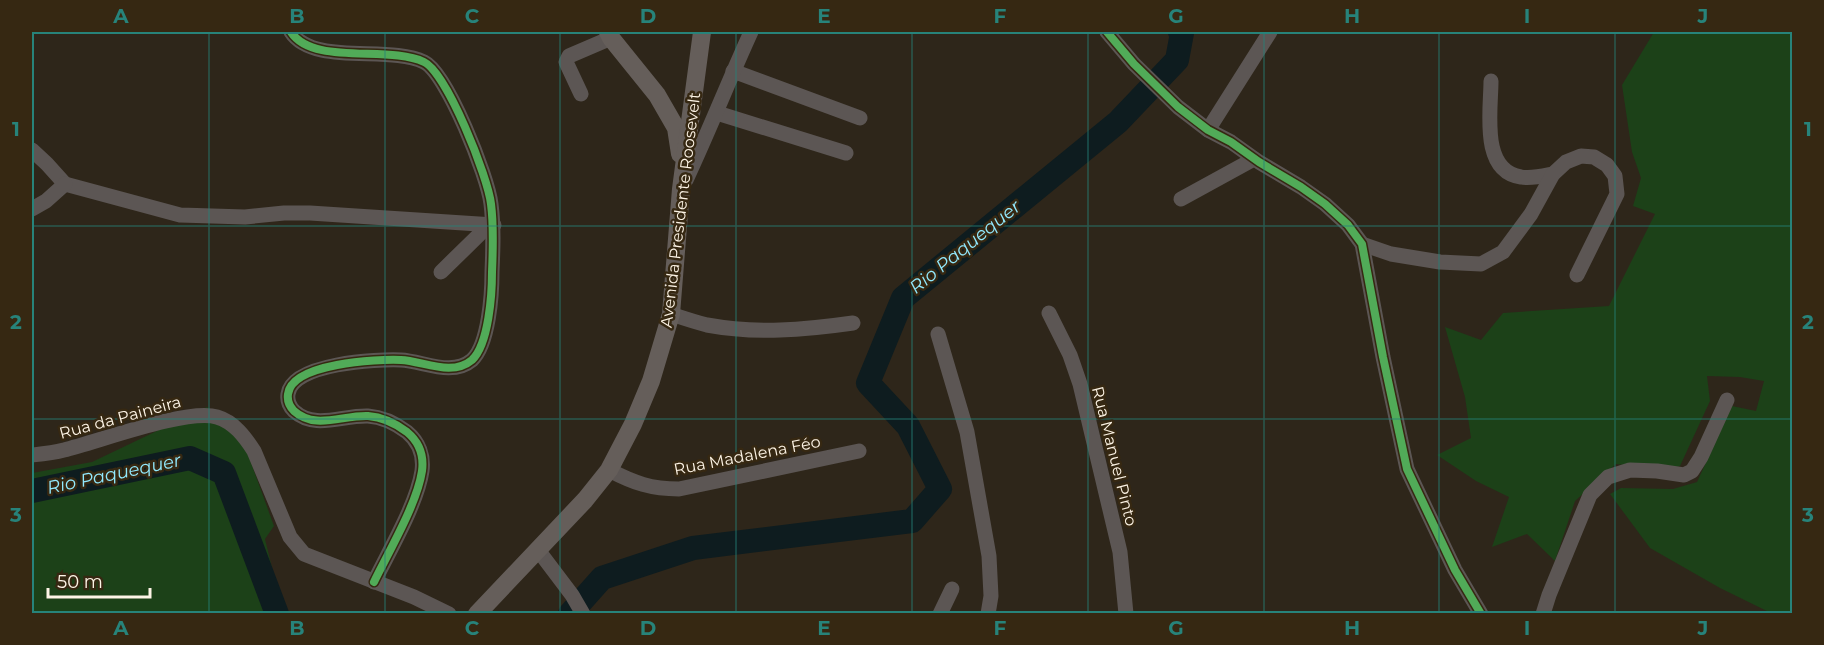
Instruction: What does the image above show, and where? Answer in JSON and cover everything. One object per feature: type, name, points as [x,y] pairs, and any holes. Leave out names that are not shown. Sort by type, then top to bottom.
[{"type":"main road","name":"Avenida Presidente Roosevelt","points":[[477,614],[585,500],[609,470],[633,424],[651,381],[671,314],[681,189],[702,32]]},
{"type":"main road","points":[[609,35],[657,95],[676,128],[680,153],[681,189]]},
{"type":"main road","points":[[657,95],[669,106],[682,109],[687,104],[695,85]]},
{"type":"street","points":[[291,32],[306,45],[320,50],[403,56],[425,62],[433,69],[444,86],[464,126],[491,201],[490,310],[481,343],[472,359],[460,365],[445,368],[404,360],[361,361],[316,371],[292,382],[289,388],[287,398],[290,408],[300,417],[311,421],[369,416],[383,418],[413,437],[420,448],[422,468],[419,486],[374,582]]},
{"type":"street","points":[[681,189],[752,32]]},
{"type":"street","points":[[1107,32],[1134,64],[1178,107],[1208,130],[1231,142],[1338,213],[1362,244],[1407,469],[1455,570],[1481,614]]},
{"type":"street","points":[[1208,130],[1270,32]]},
{"type":"street","points":[[581,94],[566,59],[609,35]]},
{"type":"street","points":[[733,71],[860,118]]},
{"type":"street","points":[[1491,81],[1490,144],[1497,160],[1506,172],[1519,177],[1553,174]]},
{"type":"street","points":[[717,113],[846,153]]},
{"type":"street","points":[[32,150],[64,184],[180,215],[245,217],[310,213],[491,225]]},
{"type":"street","points":[[1362,244],[1391,254],[1440,262],[1481,264],[1503,252],[1532,214],[1553,174],[1566,162],[1581,156],[1594,157],[1607,165],[1615,176],[1617,194],[1577,275]]},
{"type":"street","points":[[1181,199],[1254,159]]},
{"type":"street","points":[[32,209],[46,201],[64,184]]},
{"type":"street","points":[[441,272],[491,225]]},
{"type":"street","name":"Rua Manuel Pinto","points":[[1049,313],[1070,355],[1080,384],[1120,552],[1126,614]]},
{"type":"street","points":[[671,314],[706,325],[740,329],[786,330],[853,323]]},
{"type":"street","points":[[938,334],[967,432],[989,556],[991,596],[988,614]]},
{"type":"street","points":[[1543,614],[1590,495],[1608,477],[1630,470],[1657,471],[1684,476],[1692,471],[1701,457],[1727,400]]},
{"type":"street","name":"Rua da Paineira","points":[[32,455],[61,451],[172,419],[201,414],[219,417],[240,433],[254,451],[290,537],[304,554],[449,614]]},
{"type":"street","name":"Rua Madalena Féo","points":[[609,470],[643,486],[679,489],[859,451]]},
{"type":"street","points":[[538,550],[582,612]]},
{"type":"street","points":[[940,614],[952,589]]},
{"type":"green space","points":[[1654,32],[1792,32],[1792,613],[1771,613],[1720,588],[1650,548],[1610,494],[1621,488],[1673,489],[1697,482],[1732,406],[1756,411],[1764,381],[1740,377],[1707,376],[1710,401],[1680,466],[1667,470],[1616,464],[1575,501],[1555,561],[1527,534],[1492,547],[1509,497],[1476,481],[1437,455],[1471,438],[1465,397],[1445,327],[1481,340],[1503,313],[1609,306],[1655,214],[1633,206],[1641,178],[1632,152],[1622,85]]},
{"type":"green space","points":[[207,407],[238,427],[274,526],[265,539],[283,613],[32,614],[32,473],[92,462]]},
{"type":"waterway","name":"Rio Paquequer","points":[[570,614],[602,578],[693,548],[912,521],[940,489],[908,426],[868,383],[903,298],[1118,122],[1177,60],[1182,33],[1180,32]]},
{"type":"waterway","name":"Rio Paquequer","points":[[32,491],[190,458],[224,473],[277,614]]},
{"type":"cycle path","points":[[291,32],[302,42],[316,49],[409,57],[424,62],[444,85],[455,105],[475,150],[491,204],[493,238],[490,305],[486,331],[478,352],[472,360],[464,365],[447,368],[401,360],[337,365],[304,375],[293,384],[288,394],[291,407],[302,417],[320,421],[358,416],[379,418],[402,429],[418,445],[422,465],[419,484],[409,512],[374,582]]},
{"type":"cycle path","points":[[1107,32],[1134,64],[1178,107],[1208,130],[1231,142],[1325,204],[1348,225],[1362,244],[1407,469],[1455,570],[1481,614]]}]
